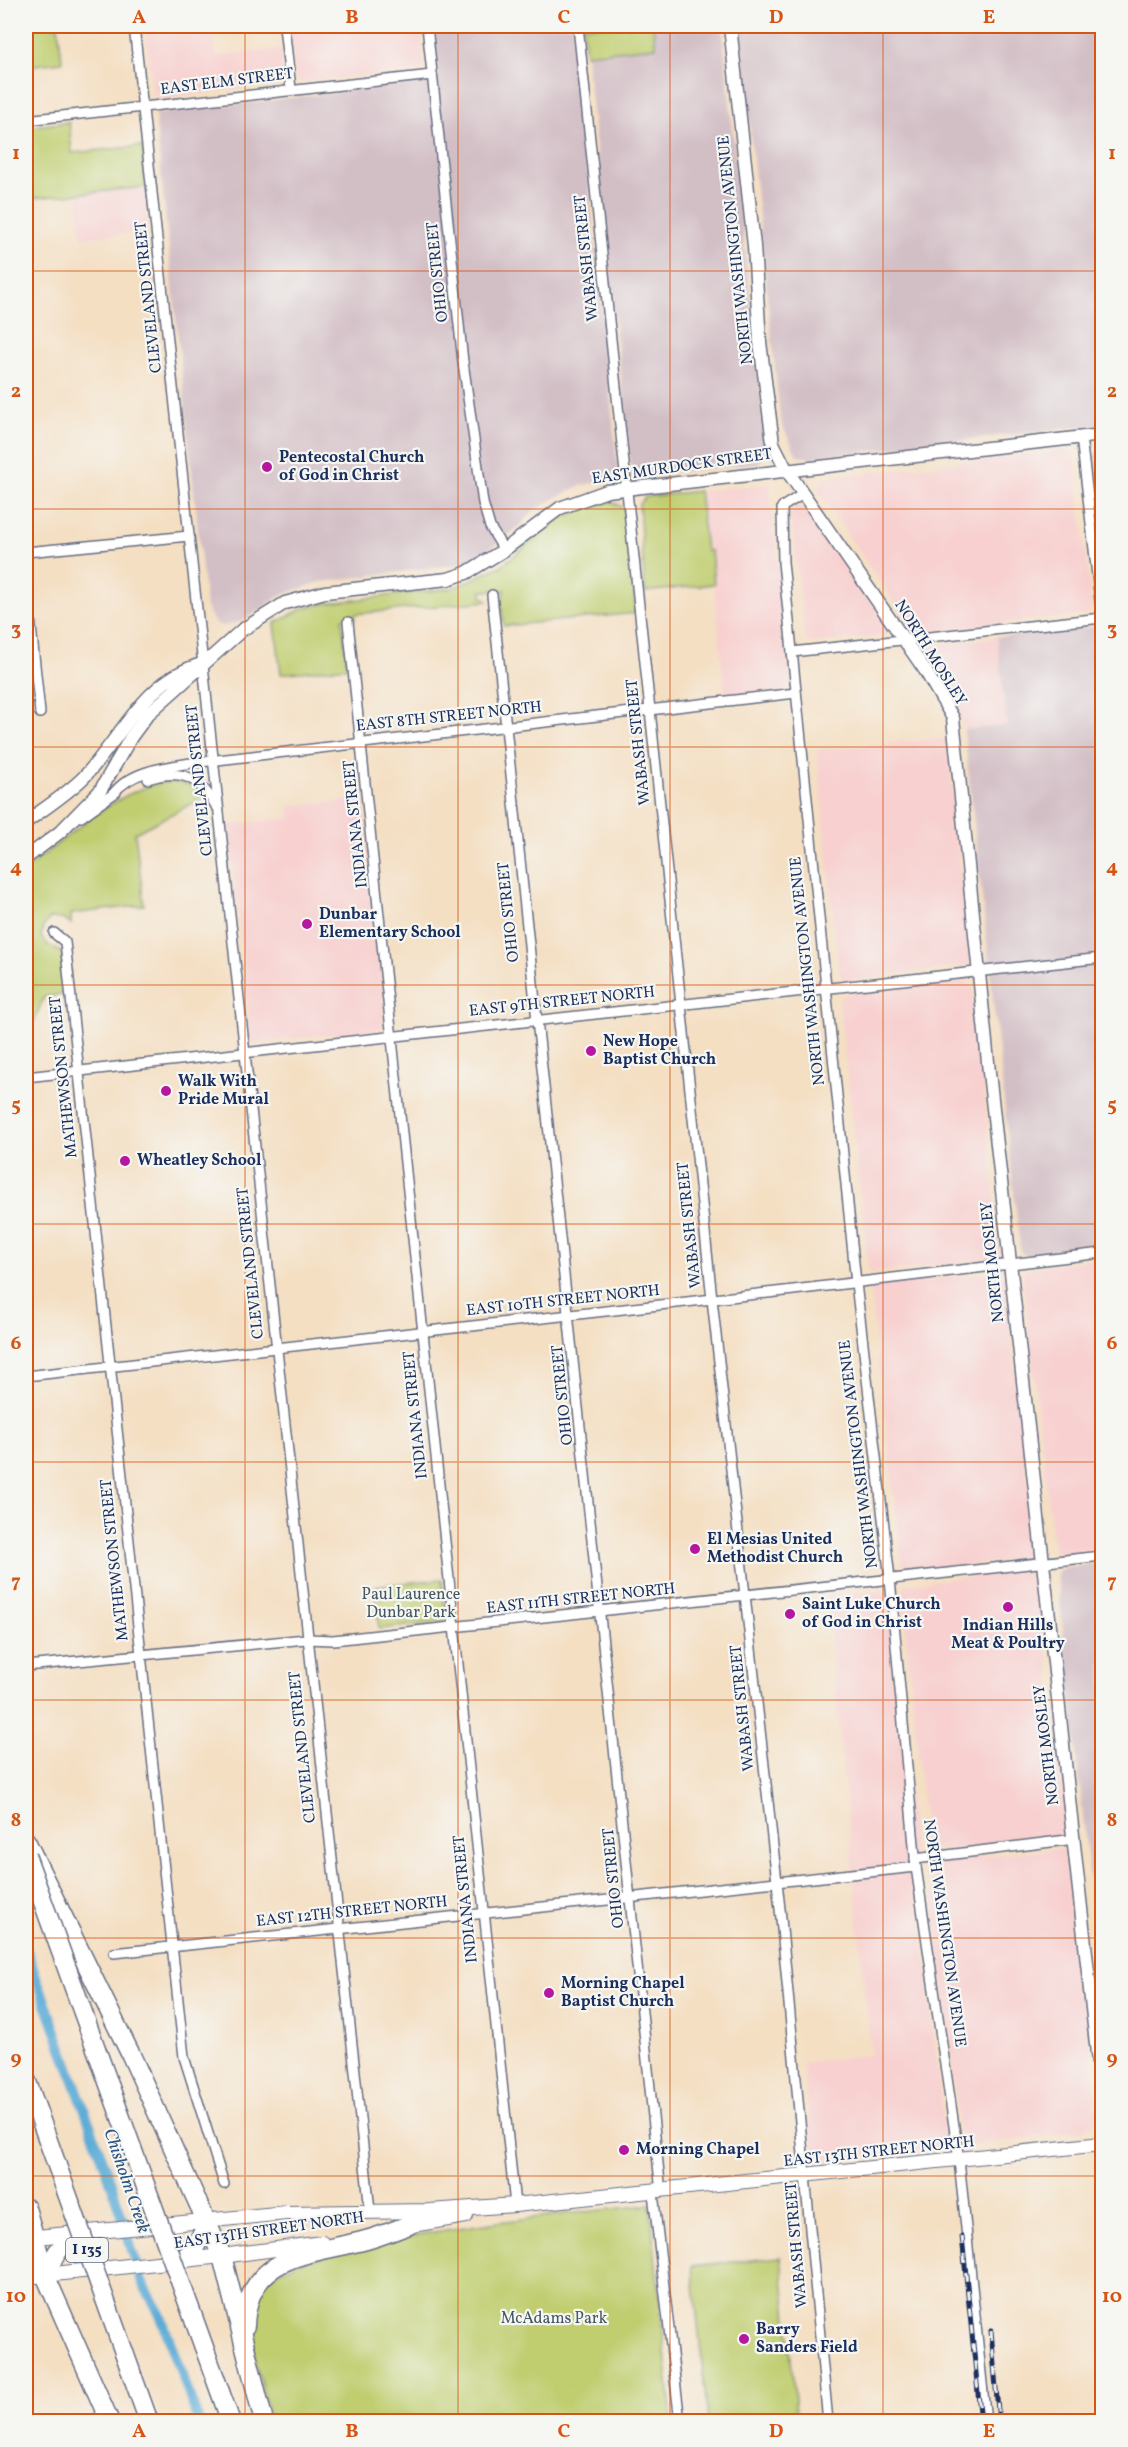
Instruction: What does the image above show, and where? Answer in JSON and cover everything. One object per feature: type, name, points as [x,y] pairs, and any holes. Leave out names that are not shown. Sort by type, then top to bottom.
[{"type":"highway","points":[[26,1841],[131,2055],[222,2256],[264,2421]]},
{"type":"highway","points":[[26,1855],[231,2421]]},
{"type":"highway","name":"I 135","points":[[26,2079],[149,2421]]},
{"type":"highway","points":[[26,2208],[30,2238],[110,2421]]},
{"type":"highway","points":[[182,2260],[194,2249],[208,2223]]},
{"type":"highway","points":[[244,2346],[247,2302],[254,2286],[269,2270],[285,2260],[368,2240],[409,2224]]},
{"type":"highway","points":[[45,2275],[55,2252],[66,2241],[84,2233]]},
{"type":"main road","name":"EAST 13TH STREET NORTH","points":[[30,2238],[162,2225],[208,2223],[286,2213],[515,2205],[657,2193],[1102,2145]]},
{"type":"main road","name":"EAST 13TH STREET NORTH","points":[[26,2277],[222,2256],[325,2242],[515,2205]]},
{"type":"street","name":"CLEVELAND STREET","points":[[134,26],[306,1639],[370,2211]]},
{"type":"street","points":[[284,26],[291,89]]},
{"type":"street","name":"OHIO STREET","points":[[427,26],[463,362],[484,514],[504,550]]},
{"type":"street","name":"WABASH STREET","points":[[578,26],[712,1299],[777,1882],[828,2421]]},
{"type":"street","name":"NORTH WASHINGTON AVENUE","points":[[729,26],[773,443],[786,469]]},
{"type":"street","name":"EAST ELM STREET","points":[[26,120],[432,75]]},
{"type":"street","name":"EAST MURDOCK STREET","points":[[60,832],[100,791],[131,737],[148,714],[242,630],[285,603],[325,592],[457,576],[477,568],[504,550],[534,525],[569,503],[627,488],[1102,435]]},
{"type":"street","points":[[792,652],[903,638],[1102,618],[1081,437]]},
{"type":"street","name":"NORTH MOSLEY","points":[[786,469],[903,638],[953,718],[1010,1264],[1102,2099]]},
{"type":"street","name":"NORTH WASHINGTON AVENUE","points":[[803,494],[782,507],[783,562],[856,1283],[890,1579],[915,1863],[959,2160],[986,2421]]},
{"type":"street","points":[[26,552],[189,537]]},
{"type":"street","points":[[26,578],[40,713]]},
{"type":"street","name":"OHIO STREET","points":[[492,595],[631,1897],[680,2421]]},
{"type":"street","name":"INDIANA STREET","points":[[348,622],[363,743],[453,1628],[515,2205]]},
{"type":"street","name":"EAST MURDOCK STREET","points":[[26,822],[84,777],[141,702],[186,669],[203,664]]},
{"type":"street","name":"EAST 8TH STREET NORTH","points":[[113,794],[128,779],[167,767],[213,760],[796,693]]},
{"type":"street","name":"EAST 8TH STREET NORTH","points":[[26,858],[113,794],[137,782],[174,774],[200,783],[218,811]]},
{"type":"street","name":"MATHEWSON STREET","points":[[54,933],[66,942],[184,2057],[224,2184]]},
{"type":"street","name":"EAST 9TH STREET NORTH","points":[[26,1077],[1102,958]]},
{"type":"street","name":"EAST 10TH STREET NORTH","points":[[26,1376],[569,1316],[1102,1253]]},
{"type":"street","name":"EAST 11TH STREET NORTH","points":[[26,1666],[140,1653],[306,1639],[333,1640],[453,1628],[1102,1556]]},
{"type":"street","name":"EAST 12TH STREET NORTH","points":[[114,1953],[777,1882],[1075,1839]]},
{"type":"shaded area","points":[[145,26],[212,26],[216,56],[281,49],[284,82],[159,99],[153,94]]},
{"type":"shaded area","points":[[289,26],[421,26],[424,67],[421,70],[300,82],[295,76]]},
{"type":"shaded area","points":[[435,26],[573,26],[618,473],[615,477],[578,487],[533,511],[520,526],[477,558],[460,564],[321,582],[281,595],[243,621],[223,626],[215,623],[206,607],[155,114],[438,80]]},
{"type":"shaded area","points":[[653,26],[722,26],[766,452],[759,463],[641,475],[631,468],[586,54],[656,47]]},
{"type":"shaded area","points":[[739,26],[1102,26],[1102,424],[808,458],[797,455],[780,416]]},
{"type":"shaded area","points":[[145,187],[149,231],[82,238],[77,194]]},
{"type":"shaded area","points":[[1099,448],[1102,448],[1102,564],[1092,458]]},
{"type":"shaded area","points":[[1065,450],[1072,453],[1075,460],[1092,608],[1090,613],[1084,615],[919,632],[913,630],[817,489],[824,478]]},
{"type":"shaded area","points":[[769,484],[791,684],[781,691],[725,697],[711,552],[706,551],[699,491]]},
{"type":"shaded area","points":[[795,506],[806,509],[887,626],[889,632],[885,636],[811,643],[806,641],[790,513]]},
{"type":"shaded area","points":[[1102,626],[1102,1351],[1092,1250],[1028,1257],[1022,1254],[1020,1248],[964,730],[1007,725],[997,637]]},
{"type":"shaded area","points":[[997,637],[1007,725],[964,730],[951,692],[927,653],[927,648],[931,645]]},
{"type":"shaded area","points":[[947,738],[970,965],[845,981],[839,973],[817,750]]},
{"type":"shaded area","name":"Dunbar Elementary School","points":[[363,799],[386,1023],[380,1029],[251,1043],[229,825],[290,818],[289,806]]},
{"type":"shaded area","points":[[965,980],[973,987],[1001,1258],[869,1273],[839,1001],[847,994]]},
{"type":"shaded area","points":[[1093,1260],[1102,1351],[1102,1551],[1063,1556],[1054,1551],[1023,1280],[1024,1271],[1028,1268]]},
{"type":"shaded area","points":[[998,1273],[1005,1279],[1035,1555],[1026,1559],[906,1571],[902,1565],[870,1291],[876,1284]]},
{"type":"shaded area","points":[[1102,1563],[1102,1993],[1057,1574],[1064,1567]]},
{"type":"shaded area","points":[[1033,1569],[1039,1577],[1066,1833],[1055,1839],[941,1851],[931,1845],[925,1828],[902,1590],[908,1584]]},
{"type":"shaded area","points":[[881,1590],[887,1598],[945,2140],[943,2149],[938,2151],[821,2163],[817,2162],[814,2155],[802,2063],[871,2055],[826,1595]]},
{"type":"shaded area","points":[[1060,1848],[1067,1850],[1070,1855],[1098,2116],[1094,2124],[1080,2131],[967,2146],[962,2143],[960,2137],[930,1870],[934,1865],[944,1861]]},
{"type":"green space","points":[[26,26],[58,26],[62,62],[26,66]]},
{"type":"green space","points":[[583,26],[653,26],[656,47],[586,54]]},
{"type":"green space","points":[[69,122],[72,153],[142,146],[145,187],[26,199],[26,127]]},
{"type":"green space","points":[[699,491],[706,551],[711,551],[714,584],[645,592],[639,504],[645,497]]},
{"type":"green space","points":[[611,501],[624,508],[636,613],[504,626],[501,604],[505,590],[482,591],[482,596],[488,601],[355,614],[355,618],[342,619],[347,667],[281,674],[275,623],[302,609],[321,604],[453,588],[501,566],[558,520],[579,510]]},
{"type":"green space","points":[[165,782],[188,785],[197,789],[205,797],[135,833],[144,905],[71,914],[71,924],[62,919],[50,918],[43,927],[41,937],[47,944],[62,953],[66,994],[44,997],[30,1031],[26,1031],[26,869],[109,805],[146,787]]},
{"type":"green space","name":"Paul Laurence Dunbar Park","points":[[442,1579],[446,1618],[444,1622],[379,1629],[375,1586]]},
{"type":"green space","name":"McAdams Park","points":[[650,2205],[672,2421],[270,2422],[254,2351],[252,2313],[255,2298],[262,2285],[280,2271],[312,2259],[420,2234],[497,2222]]},
{"type":"green space","name":"Barry Sanders Field","points":[[781,2257],[796,2411],[708,2420],[692,2266]]},
{"type":"waterway","name":"Chisholm Creek","points":[[26,1949],[109,2177],[142,2282],[160,2314],[199,2422]]},
{"type":"railway","points":[[962,2236],[981,2422]]},
{"type":"railway","points":[[991,2331],[999,2422]]},
{"type":"place","name":"Pentecostal Church of God in Christ","points":[[267,467]]},
{"type":"place","name":"Dunbar Elementary School","points":[[307,924]]},
{"type":"place","name":"New Hope Baptist Church","points":[[591,1051]]},
{"type":"place","name":"Walk With Pride Mural","points":[[166,1091]]},
{"type":"place","name":"Wheatley School","points":[[125,1161]]},
{"type":"place","name":"El Mesias United Methodist Church","points":[[695,1549]]},
{"type":"place","name":"Indian Hills Meat & Poultry","points":[[1008,1607]]},
{"type":"place","name":"Saint Luke Church of God in Christ","points":[[790,1614]]},
{"type":"place","name":"Morning Chapel Baptist Church","points":[[549,1993]]},
{"type":"place","name":"Morning Chapel","points":[[624,2150]]},
{"type":"place","name":"Barry Sanders Field","points":[[744,2339]]}]
